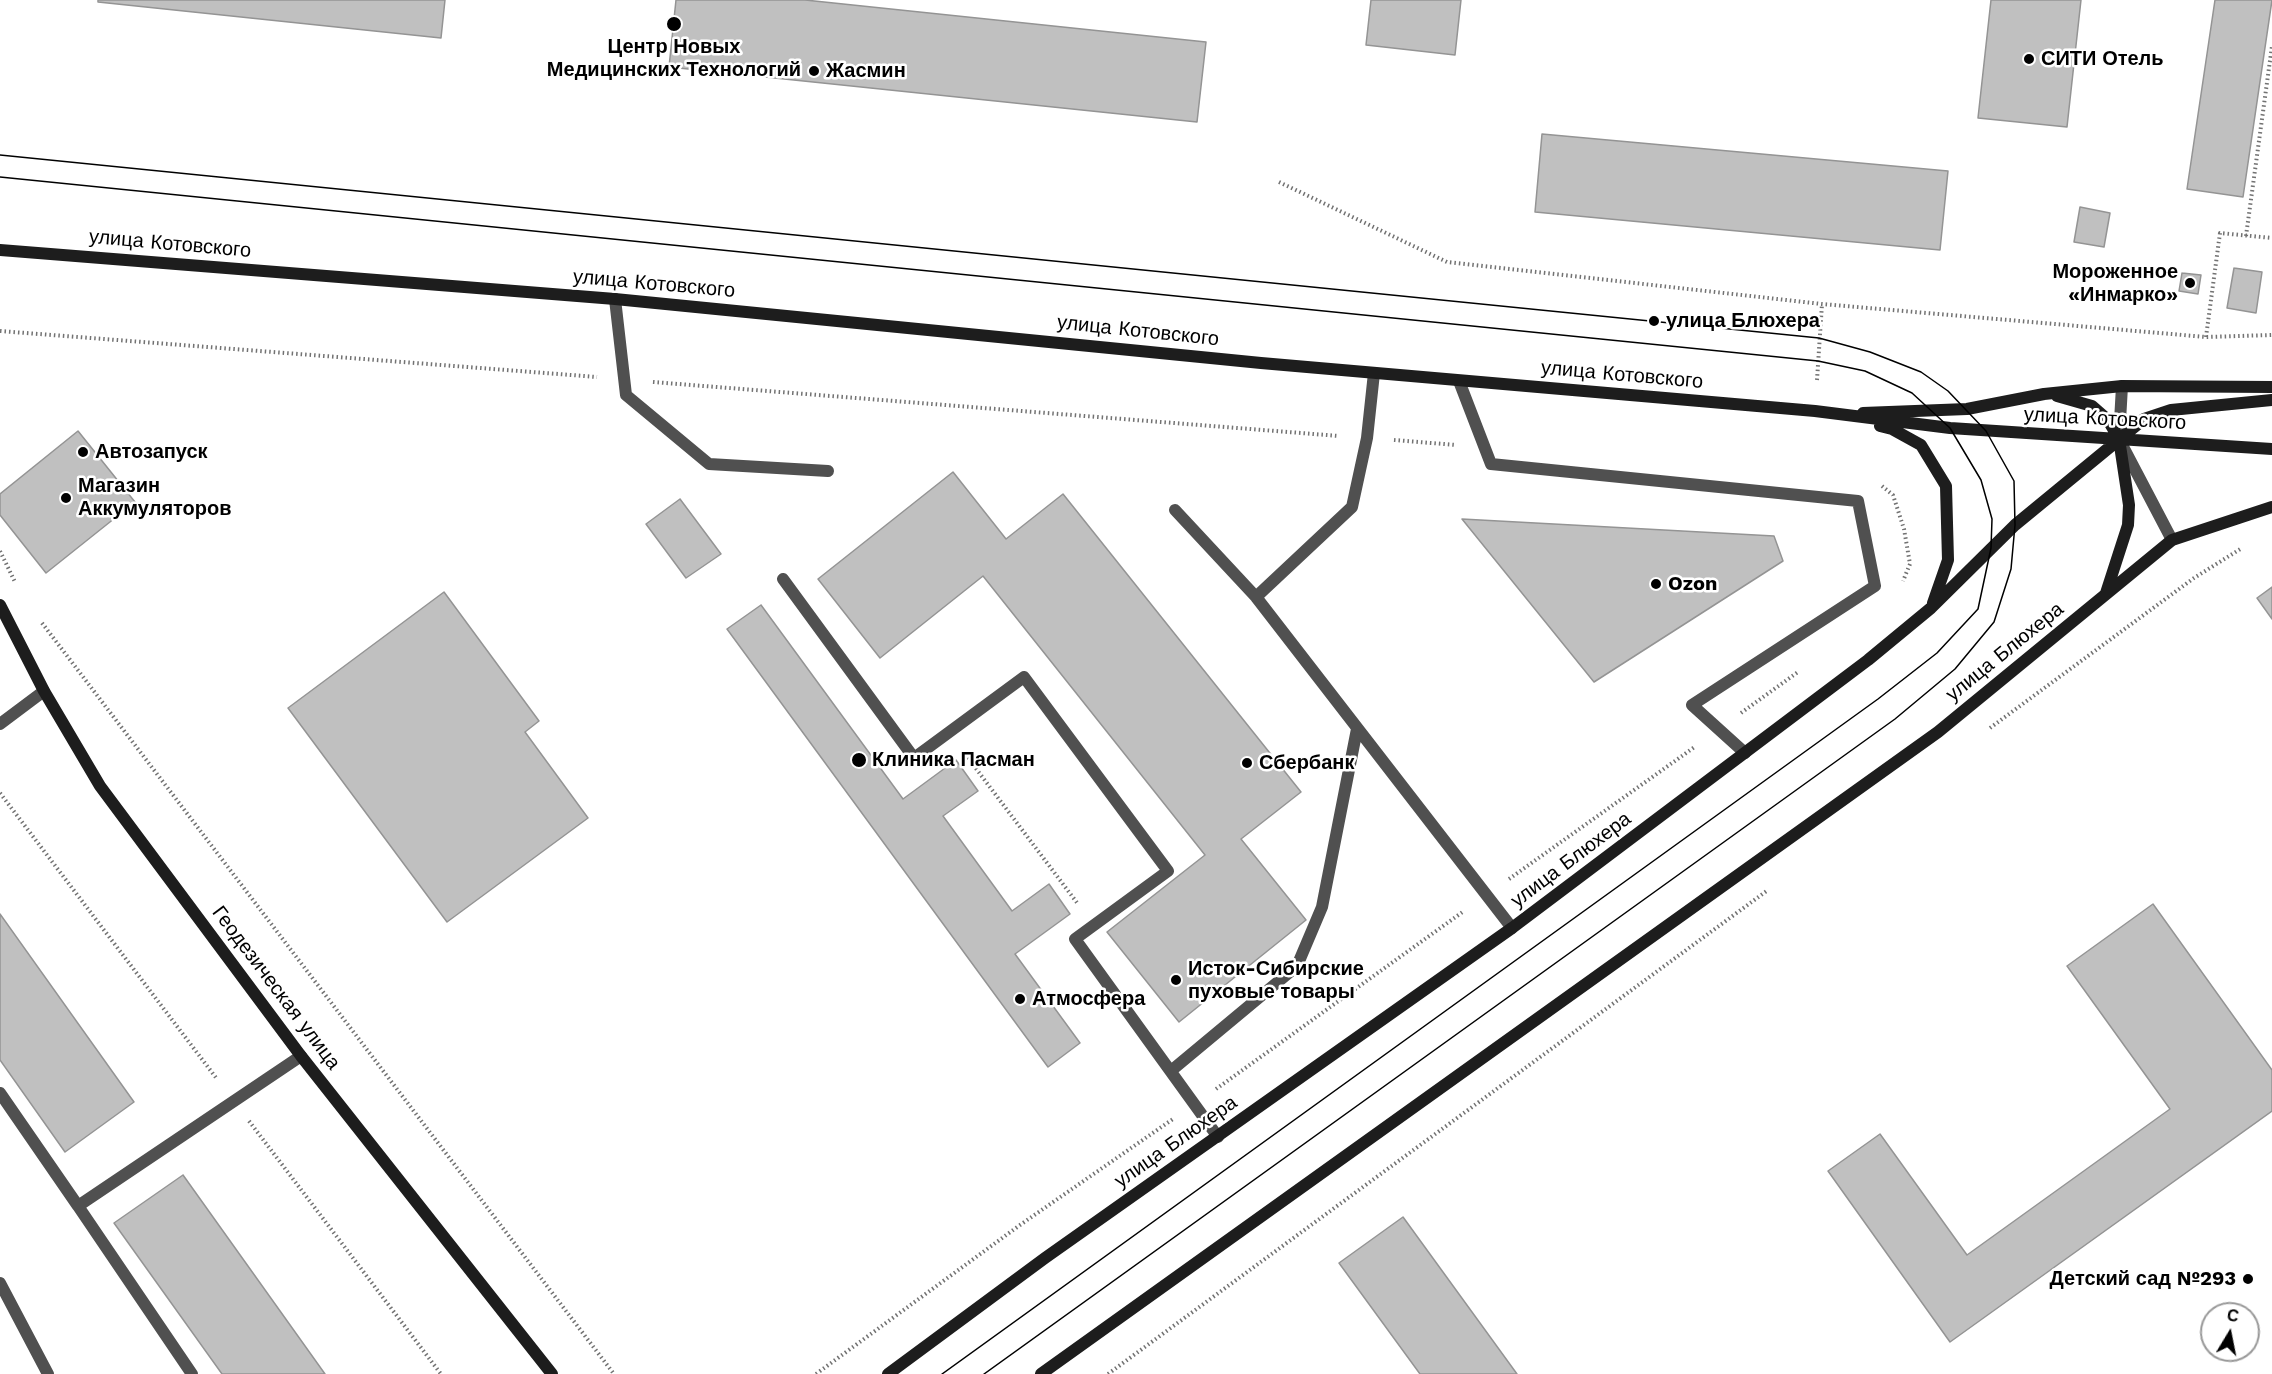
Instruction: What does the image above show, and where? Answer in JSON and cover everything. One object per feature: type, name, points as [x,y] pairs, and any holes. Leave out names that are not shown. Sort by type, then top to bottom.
[{"type":"street","name":"улица Котовского","points":[[0,250],[615,299],[1977,431],[2272,449]]},
{"type":"street","points":[[615,299],[626,395],[709,465],[828,471]]},
{"type":"street","points":[[1256,597],[1352,507],[1367,438],[1374,373]]},
{"type":"street","points":[[1459,381],[1491,464],[1858,501],[1875,586],[1692,705],[1745,753]]},
{"type":"street","points":[[1829,415],[1967,409],[2044,394],[2122,386],[2272,387]]},
{"type":"street","points":[[2106,595],[2128,525],[2129,505],[2120,439],[2122,386]]},
{"type":"street","points":[[2044,394],[2092,406],[2108,420],[2172,540]]},
{"type":"street","name":"улица Блюхера","points":[[888,1374],[1045,1258],[1512,928],[1868,660],[1931,608],[2015,525],[2144,419],[2171,410],[2272,400]]},
{"type":"street","points":[[1829,415],[1892,429],[1921,445],[1946,486],[1948,560],[1931,608]]},
{"type":"street","name":"улица Блюхера","points":[[1041,1374],[1938,732],[2172,540],[2272,507]]},
{"type":"street","points":[[1175,510],[1256,597],[1512,928]]},
{"type":"street","points":[[783,579],[914,758],[1024,677],[1168,871],[1075,939],[1196,1103],[1218,1137]]},
{"type":"street","name":"Геодезическая улица","points":[[0,605],[44,691],[100,786],[301,1056],[552,1374]]},
{"type":"street","points":[[0,724],[44,691]]},
{"type":"street","points":[[1172,1070],[1297,966],[1322,907],[1357,729]]},
{"type":"street","points":[[78,1206],[301,1056]]},
{"type":"street","points":[[0,1093],[192,1374]]},
{"type":"street","points":[[0,1283],[48,1374]]},
{"type":"path","points":[[2246,236],[2272,46]]},
{"type":"path","points":[[1279,182],[1447,262],[1821,304],[2206,337],[2272,334]]},
{"type":"path","points":[[2206,337],[2220,233],[2272,238]]},
{"type":"path","points":[[1817,380],[1821,304]]},
{"type":"path","points":[[0,331],[1485,447]]},
{"type":"path","points":[[1880,484],[1893,495],[1904,530],[1910,564],[1902,584]]},
{"type":"path","points":[[1981,734],[2194,579],[2243,548]]},
{"type":"path","points":[[0,550],[18,587]]},
{"type":"path","points":[[36,614],[614,1374]]},
{"type":"path","points":[[816,1374],[1020,1225],[1196,1103],[1802,669]]},
{"type":"path","points":[[948,732],[1058,878]]},
{"type":"path","points":[[1108,1374],[1778,883]]},
{"type":"building","points":[[98,0],[445,0],[441,38],[98,2]]},
{"type":"building","points":[[676,0],[805,0],[1206,42],[1197,122],[669,67]]},
{"type":"building","points":[[1371,0],[1461,0],[1455,55],[1366,45]]},
{"type":"building","name":"СИТИ Отель","points":[[1991,0],[2081,0],[2067,127],[1978,118]]},
{"type":"building","points":[[2215,0],[2272,0],[2243,197],[2187,189]]},
{"type":"building","points":[[1542,134],[1948,171],[1940,250],[1535,212]]},
{"type":"building","points":[[2080,207],[2110,213],[2104,247],[2074,242]]},
{"type":"building","points":[[2234,268],[2262,272],[2256,313],[2227,308]]},
{"type":"building","name":"Мороженное «Инмарко»","points":[[2182,273],[2201,275],[2198,294],[2179,291]]},
{"type":"building","name":"Магазин Аккумуляторов","points":[[78,431],[135,502],[46,573],[0,515],[0,494]]},
{"type":"building","points":[[953,472],[1006,539],[1063,494],[1301,792],[1241,839],[1306,920],[1179,1022],[1107,932],[1205,855],[983,576],[880,658],[818,579]]},
{"type":"building","points":[[680,499],[721,554],[686,578],[646,524]]},
{"type":"building","points":[[1462,519],[1774,536],[1783,561],[1594,682]]},
{"type":"building","points":[[2272,587],[2272,619],[2257,598]]},
{"type":"building","points":[[444,592],[539,721],[525,732],[588,818],[447,922],[288,708]]},
{"type":"building","points":[[761,605],[903,799],[956,760],[978,791],[943,816],[1012,911],[1049,884],[1070,914],[1015,954],[1080,1043],[1048,1067],[727,629]]},
{"type":"building","points":[[2153,904],[2272,1070],[2272,1111],[1950,1342],[1828,1171],[1880,1134],[1967,1255],[2170,1109],[2067,966]]},
{"type":"building","points":[[0,914],[134,1102],[65,1152],[0,1060]]},
{"type":"building","points":[[183,1175],[325,1374],[222,1374],[114,1223]]},
{"type":"building","points":[[1403,1217],[1517,1374],[1420,1374],[1339,1263]]},
{"type":"tram line","points":[[0,155],[1819,338],[1870,352],[1921,372],[1948,391],[1986,431],[2014,481],[2015,525],[2011,569],[1994,622],[1955,669],[1895,719],[984,1374]]},
{"type":"tram line","points":[[0,177],[1818,361],[1865,371],[1912,393],[1950,428],[1981,480],[1992,519],[1991,548],[1978,609],[1937,653],[1878,699],[942,1374]]},
{"type":"place","name":"Центр Новых Медицинских Технологий","points":[[674,24]]},
{"type":"place","name":"СИТИ Отель","points":[[2029,59]]},
{"type":"place","name":"Жасмин","points":[[814,71]]},
{"type":"place","name":"Мороженное «Инмарко»","points":[[2190,283]]},
{"type":"place","name":"улица Блюхера","points":[[1654,321]]},
{"type":"place","name":"Автозапуск","points":[[83,452]]},
{"type":"place","name":"Магазин Аккумуляторов","points":[[66,498]]},
{"type":"place","name":"Ozon","points":[[1656,584]]},
{"type":"place","name":"Клиника Пасман","points":[[859,760]]},
{"type":"place","name":"Сбербанк","points":[[1247,763]]},
{"type":"place","name":"Исток-Сибирские пуховые товары","points":[[1176,980]]},
{"type":"place","name":"Атмосфера","points":[[1020,999]]},
{"type":"place","name":"Детский сад №293","points":[[2248,1279]]}]
